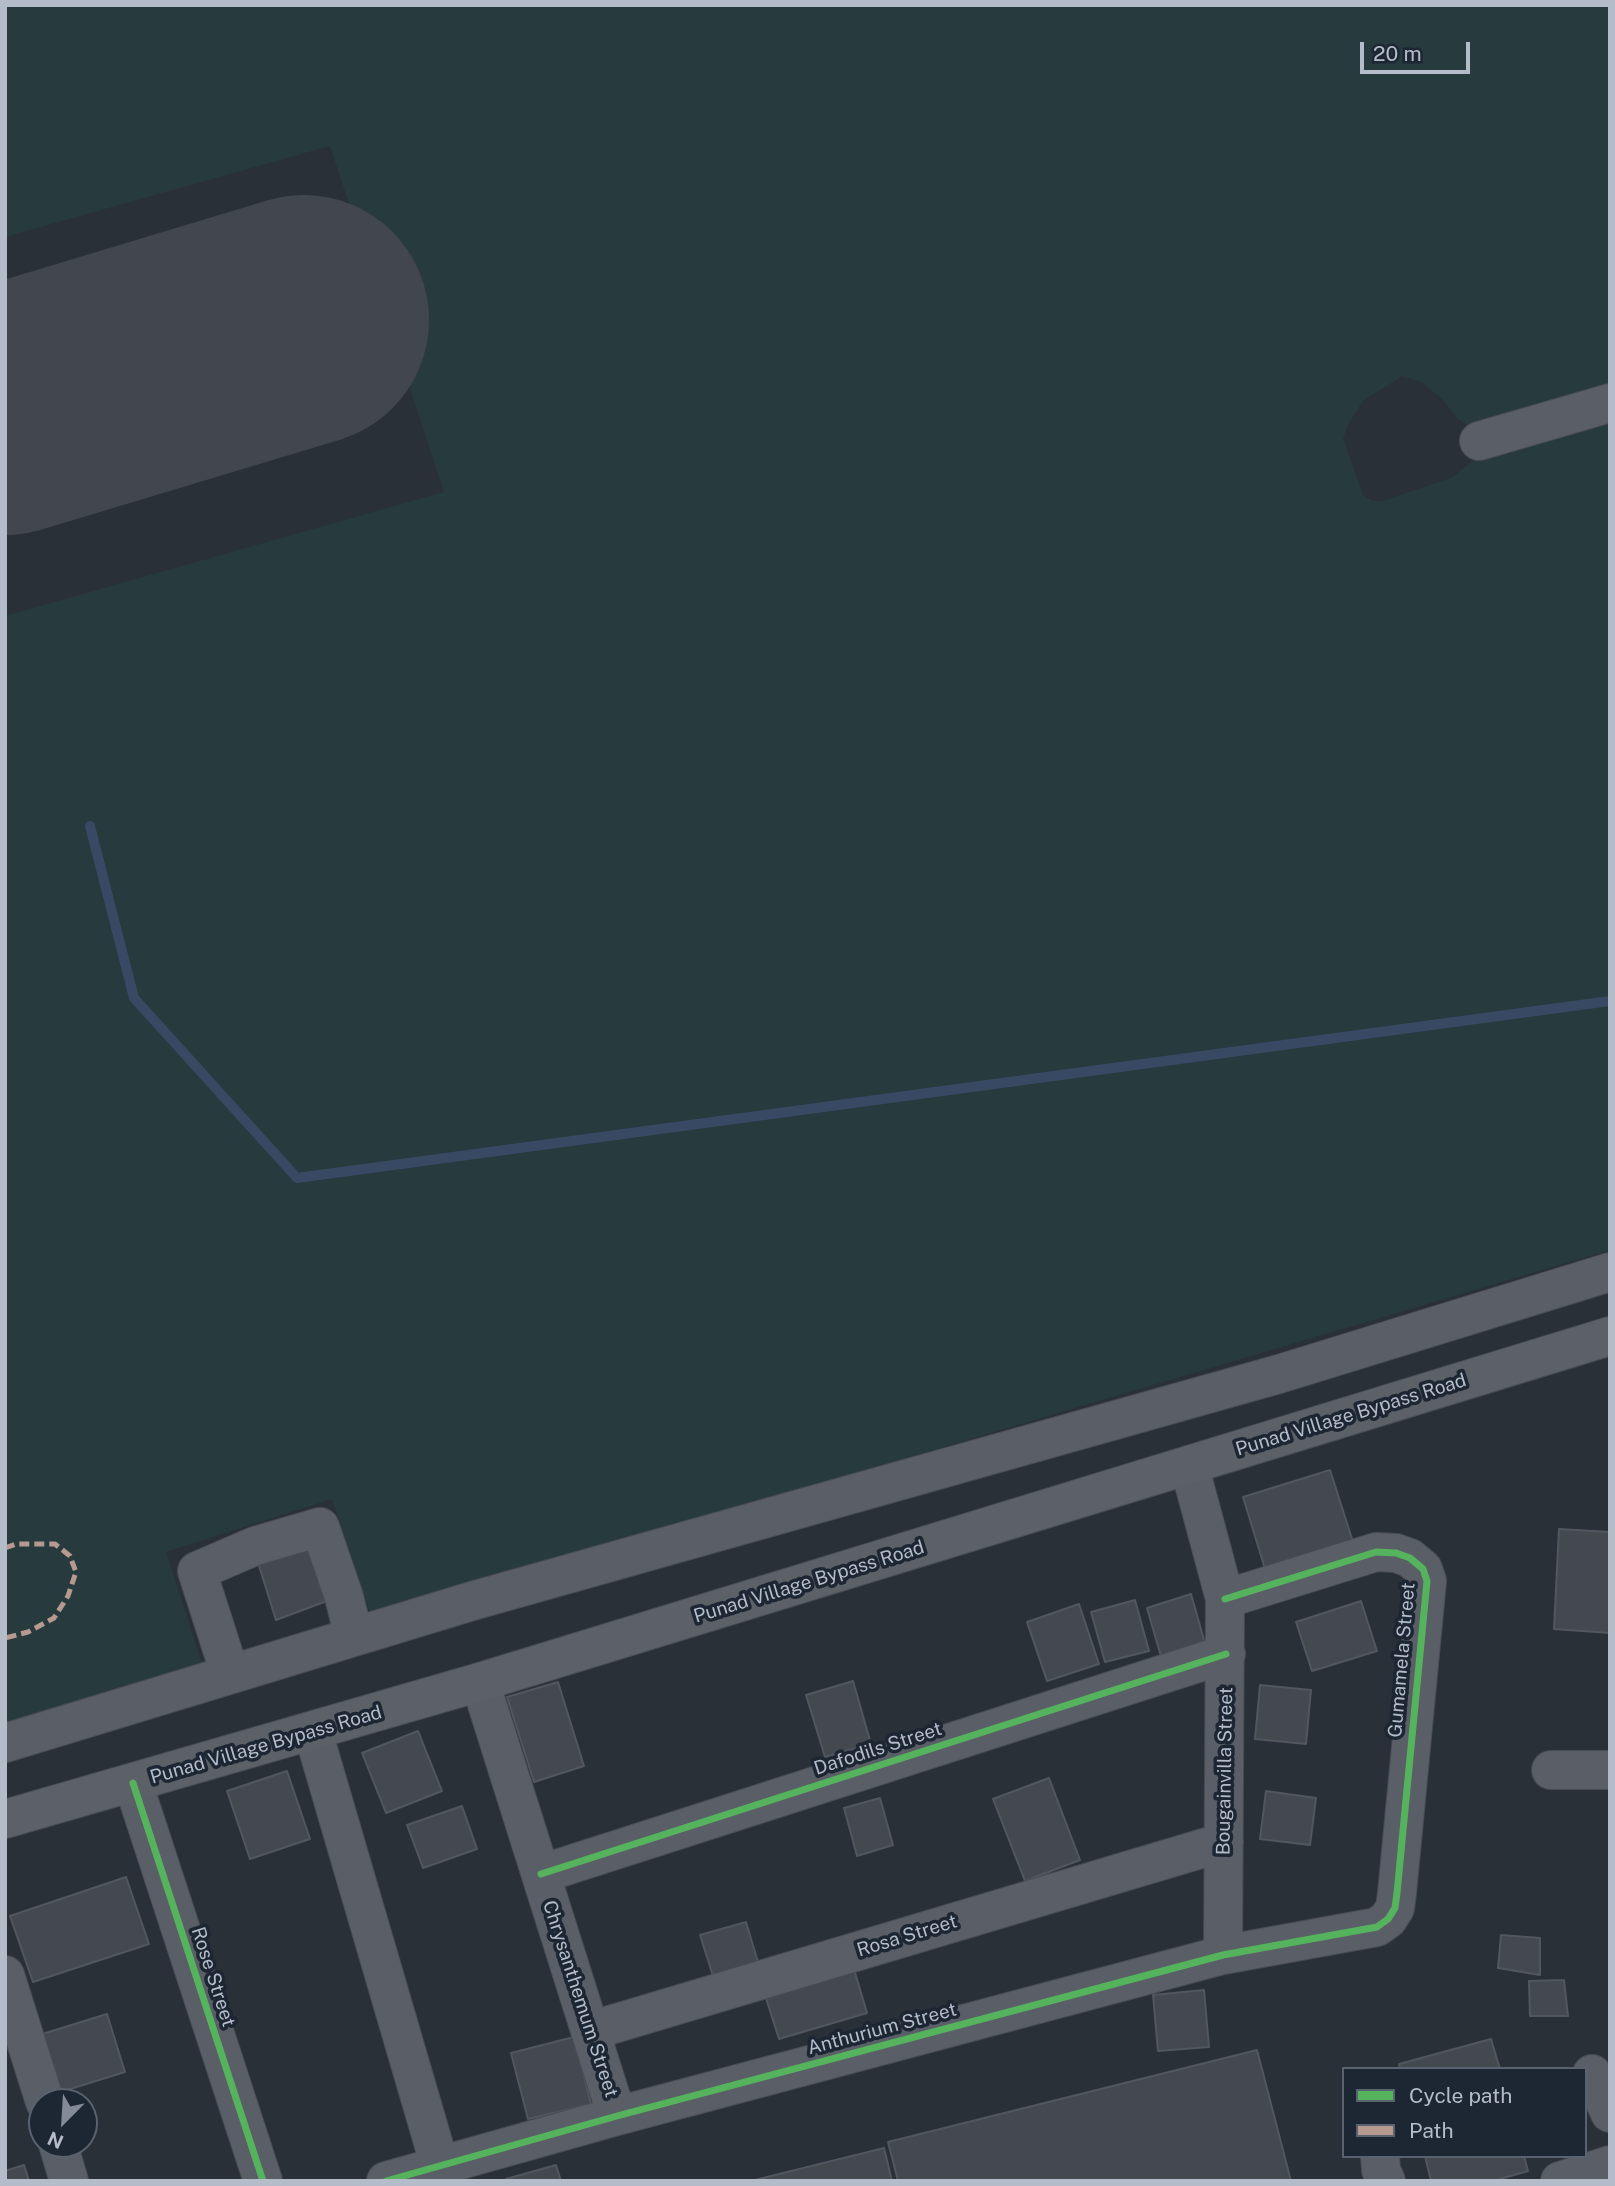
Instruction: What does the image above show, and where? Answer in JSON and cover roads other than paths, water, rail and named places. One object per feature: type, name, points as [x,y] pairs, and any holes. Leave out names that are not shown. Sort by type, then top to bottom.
[{"type":"main road","name":"Punad Village Bypass Road","points":[[5,1819],[480,1682],[1610,1336]]},
{"type":"street","points":[[1479,441],[1610,403]]},
{"type":"street","points":[[5,1743],[354,1637],[1279,1374],[1610,1272]]},
{"type":"street","name":"Bougainvilla Street","points":[[1189,1465],[1226,1599],[1223,1955]]},
{"type":"street","points":[[230,1674],[197,1571],[255,1546],[320,1527],[344,1597],[354,1637]]},
{"type":"street","name":"Gumamela Street","points":[[1226,1599],[1376,1552],[1396,1553],[1410,1558],[1423,1569],[1427,1581],[1398,1880],[1395,1908],[1388,1919]]},
{"type":"street","name":"Dafodils Street","points":[[541,1874],[1226,1654]]},
{"type":"street","name":"Chrysanthemum Street","points":[[480,1682],[617,2116]]},
{"type":"street","points":[[313,1732],[440,2166]]},
{"type":"street","points":[[1551,1770],[1610,1770]]},
{"type":"street","name":"Rose Street","points":[[133,1783],[263,2181]]},
{"type":"street","name":"Rosa Street","points":[[590,2031],[1224,1842]]},
{"type":"street","name":"Anthurium Street","points":[[386,2181],[617,2116],[1223,1955],[1364,1930],[1377,1927],[1388,1919]]},
{"type":"street","points":[[5,1975],[41,2088]]},
{"type":"street","points":[[1592,2074],[1610,2113]]},
{"type":"street","points":[[62,2158],[69,2181]]},
{"type":"street","points":[[1380,2158],[1381,2170],[1386,2181]]},
{"type":"street","points":[[1560,2181],[1610,2165]]},
{"type":"waterway","points":[[90,826],[134,998],[297,1178],[1610,1001]]}]
